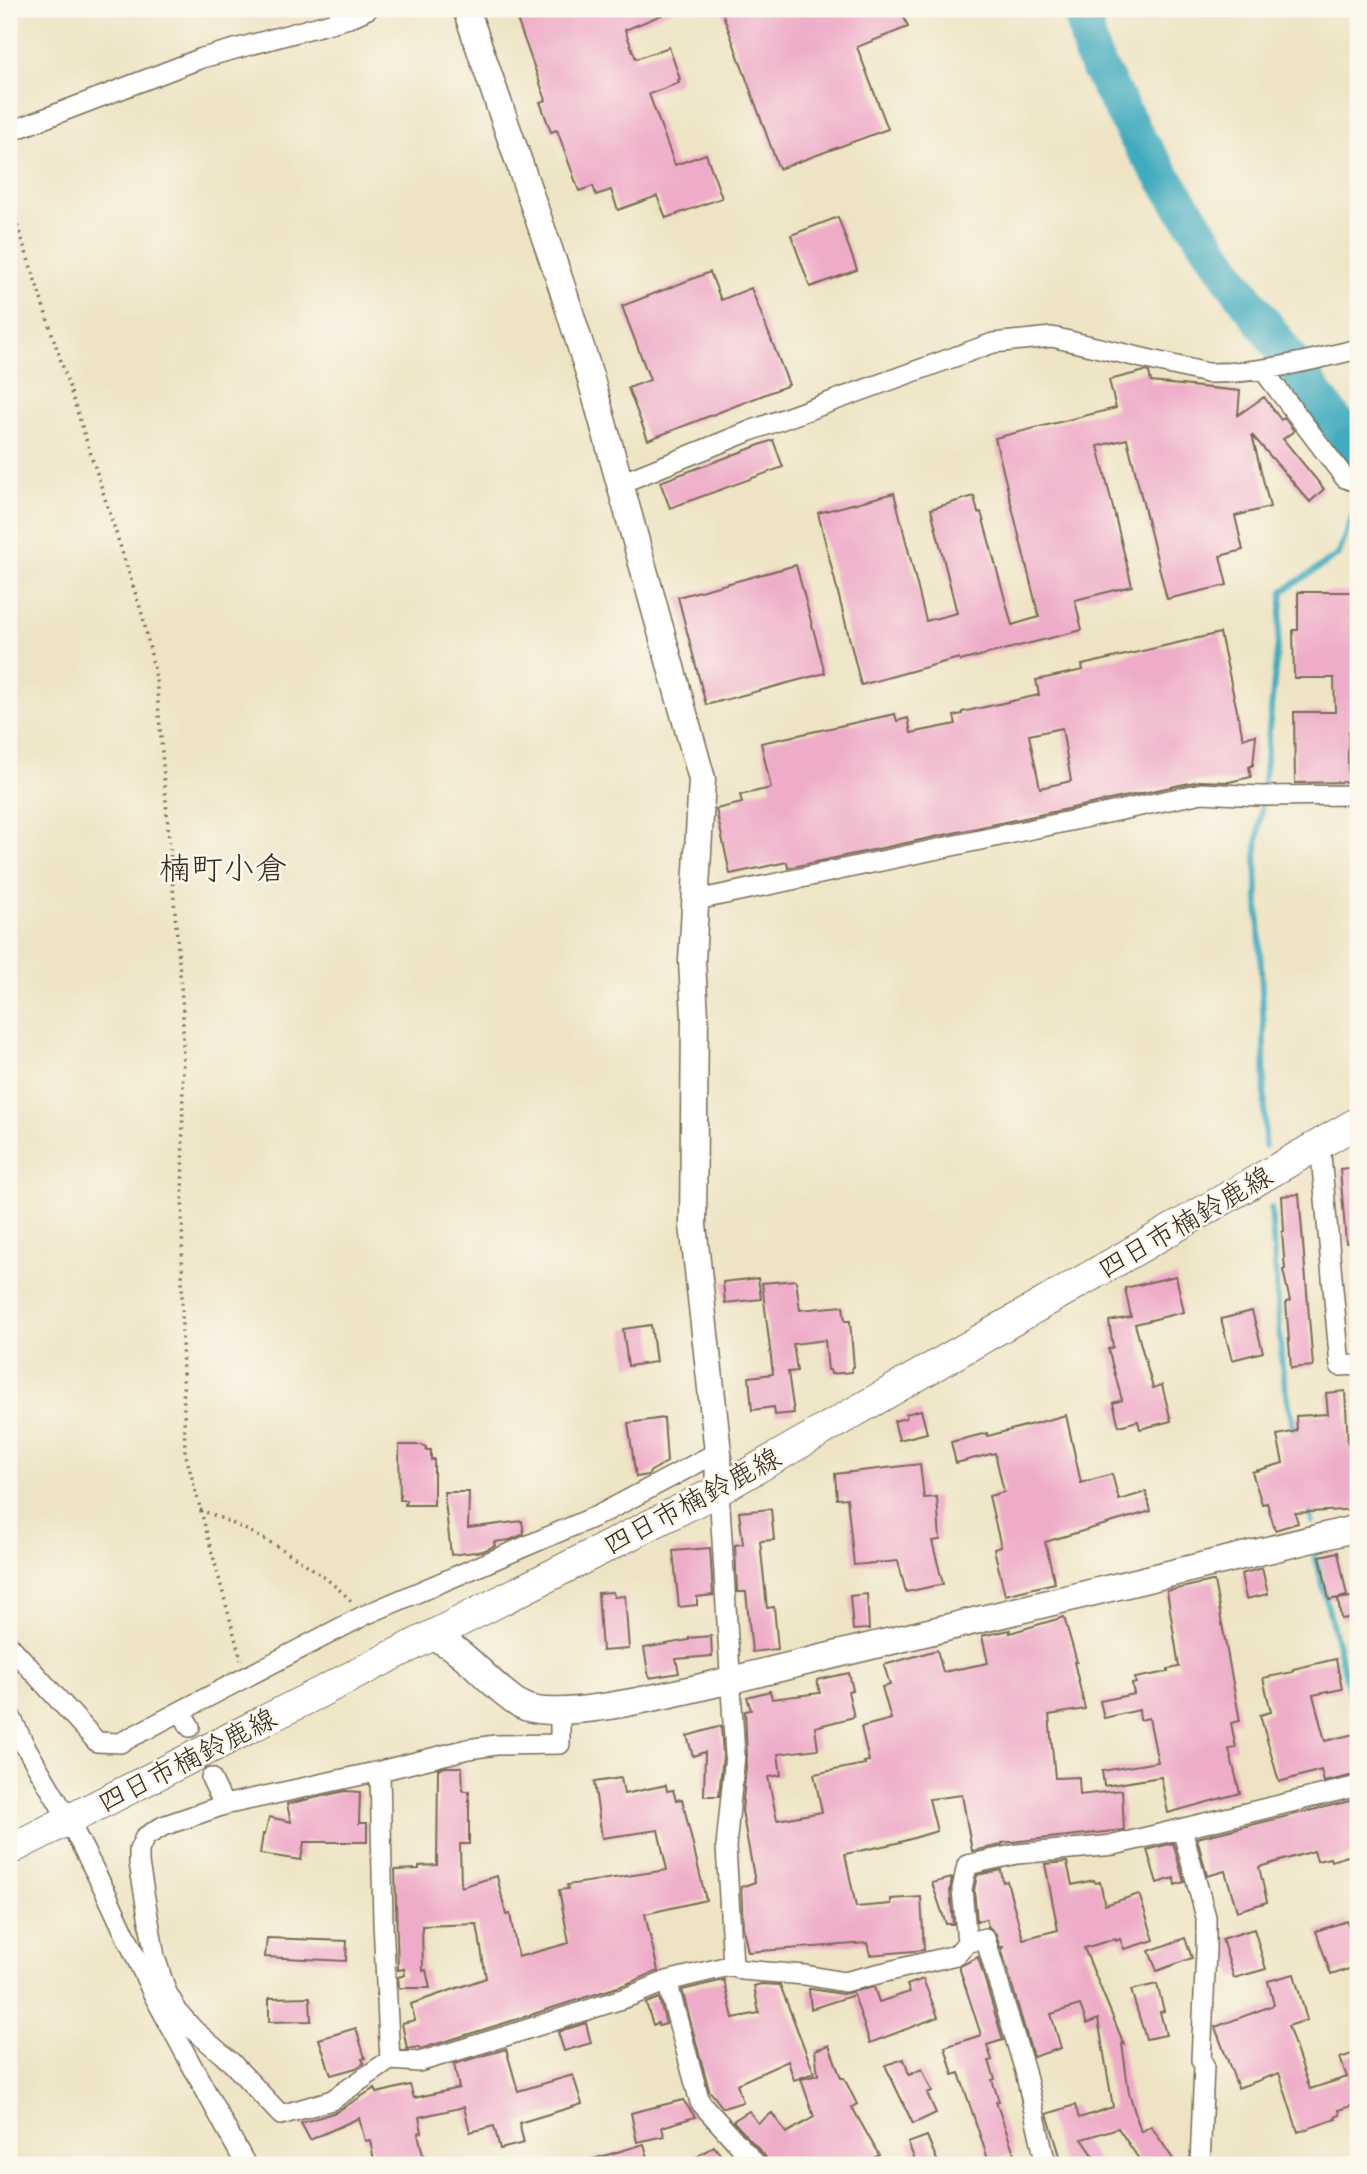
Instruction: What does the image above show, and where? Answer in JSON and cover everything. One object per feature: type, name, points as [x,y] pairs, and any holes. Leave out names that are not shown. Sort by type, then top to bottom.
[{"type":"main road","name":"四日市楠鈴鹿線","points":[[15,1847],[719,1490],[1358,1122]]},
{"type":"street","points":[[9,132],[202,58],[349,18],[368,9]]},
{"type":"street","points":[[466,9],[561,284],[621,483],[702,779],[692,961],[695,1017],[693,1225],[718,1452],[731,1681],[735,1755],[726,1847],[733,1965]]},
{"type":"street","points":[[621,483],[750,431],[993,343],[1052,337],[1207,373],[1269,368],[1358,349]]},
{"type":"street","points":[[1269,368],[1346,478],[1358,482]]},
{"type":"street","points":[[697,900],[1202,793],[1266,796],[1358,795]]},
{"type":"street","points":[[1320,1144],[1340,1366],[1358,1365]]},
{"type":"street","points":[[9,1645],[97,1742],[120,1743],[186,1719],[246,1679],[365,1615],[601,1514],[718,1452]]},
{"type":"street","points":[[433,1636],[456,1649],[523,1706],[539,1712],[560,1713],[642,1700],[731,1681],[1358,1528]]},
{"type":"street","points":[[9,1713],[160,1994],[246,2165]]},
{"type":"street","points":[[560,1713],[560,1744],[496,1745],[468,1749],[380,1772],[224,1805],[163,1826],[145,1837],[139,1850],[139,1863],[160,1994],[194,2030],[231,2062],[281,2115],[332,2100],[390,2060],[419,2062],[522,2031],[667,1981],[733,1965],[742,1970],[805,1975],[844,1982],[956,1955],[967,1943],[985,1938],[1025,2070],[1044,2156],[1049,2165]]},
{"type":"street","points":[[380,1772],[383,1923],[390,2060]]},
{"type":"street","points":[[211,1778],[224,1805]]},
{"type":"street","points":[[967,1943],[962,1889],[967,1865],[1017,1854],[1114,1845],[1358,1786]]},
{"type":"street","points":[[1182,1829],[1206,1917],[1200,2165]]},
{"type":"street","points":[[667,1981],[700,2102],[757,2165]]},
{"type":"path","points":[[9,199],[143,617],[156,678],[183,1011],[182,1338],[185,1452],[246,1679]]},
{"type":"path","points":[[200,1510],[233,1522],[337,1586],[365,1615]]},
{"type":"building","points":[[528,9],[676,9],[625,30],[636,59],[669,47],[679,83],[649,94],[675,165],[706,154],[722,198],[666,218],[657,196],[618,210],[611,190],[596,195],[593,186],[579,191],[557,130],[551,132],[540,102],[546,100],[517,19],[530,14]]},
{"type":"building","points":[[721,9],[901,9],[908,27],[857,47],[888,129],[779,169]]},
{"type":"building","points":[[838,217],[857,270],[810,287],[791,235]]},
{"type":"building","points":[[710,272],[721,300],[751,288],[789,385],[648,440],[628,388],[650,380],[622,306]]},
{"type":"building","points":[[1149,372],[1151,382],[1240,391],[1238,415],[1264,397],[1281,420],[1284,418],[1294,431],[1283,439],[1324,489],[1310,502],[1252,435],[1270,507],[1235,516],[1243,550],[1220,556],[1227,585],[1167,599],[1127,439],[1098,446],[1132,586],[1075,600],[1082,630],[960,661],[959,658],[861,685],[818,513],[894,493],[926,621],[957,613],[931,509],[974,496],[978,513],[981,512],[1012,625],[1039,617],[995,438],[1116,408],[1109,380]]},
{"type":"building","points":[[773,440],[783,467],[670,508],[660,482]]},
{"type":"building","points":[[796,565],[825,673],[706,705],[678,597]]},
{"type":"building","points":[[1298,592],[1358,592],[1358,692],[1353,692],[1354,731],[1349,731],[1348,737],[1348,782],[1295,783],[1294,712],[1335,712],[1334,678],[1294,678],[1293,630],[1298,630]]},
{"type":"building","points":[[1220,633],[1243,738],[1256,735],[1253,765],[1249,767],[1251,777],[1229,782],[1199,781],[788,868],[787,862],[730,874],[716,809],[742,803],[740,795],[771,788],[761,743],[895,714],[897,721],[908,718],[911,733],[956,724],[954,716],[962,712],[1039,695],[1036,680],[1083,670],[1082,665]],"holes":[[[1062,728],[1071,781],[1040,788],[1029,735]]]},
{"type":"building","points":[[1358,1167],[1358,1242],[1346,1243],[1340,1169]]},
{"type":"building","points":[[1299,1194],[1313,1366],[1291,1368],[1286,1302],[1290,1301],[1283,1270],[1282,1196]]},
{"type":"building","points":[[1176,1276],[1184,1312],[1135,1324],[1153,1388],[1162,1385],[1171,1421],[1140,1429],[1138,1421],[1119,1426],[1113,1403],[1122,1400],[1108,1349],[1113,1347],[1109,1321],[1131,1317],[1125,1288]]},
{"type":"building","points":[[758,1278],[761,1299],[725,1303],[723,1282]]},
{"type":"building","points":[[796,1280],[800,1310],[843,1306],[845,1321],[850,1321],[854,1367],[852,1372],[831,1374],[828,1370],[825,1340],[793,1344],[797,1371],[788,1372],[794,1413],[775,1415],[774,1407],[752,1410],[749,1377],[773,1374],[762,1283]]},
{"type":"building","points":[[1252,1311],[1263,1352],[1232,1360],[1221,1319]]},
{"type":"building","points":[[651,1325],[656,1362],[628,1366],[623,1329]]},
{"type":"building","points":[[1345,1391],[1348,1443],[1355,1443],[1358,1509],[1295,1513],[1298,1523],[1275,1530],[1267,1503],[1262,1504],[1252,1472],[1283,1463],[1277,1435],[1297,1431],[1296,1416],[1328,1414],[1326,1393]]},
{"type":"building","points":[[921,1410],[927,1433],[899,1440],[894,1421]]},
{"type":"building","points":[[1066,1415],[1081,1483],[1112,1474],[1119,1500],[1146,1492],[1151,1511],[1045,1542],[1055,1583],[1005,1595],[994,1549],[1001,1547],[989,1496],[1004,1492],[995,1453],[956,1463],[951,1442],[987,1433],[988,1436]]},
{"type":"building","points":[[664,1418],[667,1462],[648,1475],[636,1477],[628,1423]]},
{"type":"building","points":[[399,1445],[422,1445],[426,1450],[431,1450],[431,1460],[434,1459],[434,1505],[405,1505],[406,1500],[400,1500]]},
{"type":"building","points":[[920,1464],[924,1498],[937,1497],[940,1540],[932,1541],[943,1584],[906,1592],[898,1561],[854,1565],[847,1498],[837,1499],[835,1474]]},
{"type":"building","points":[[444,1492],[469,1492],[468,1528],[522,1521],[524,1534],[510,1540],[494,1542],[495,1546],[483,1551],[451,1555]]},
{"type":"building","points":[[771,1509],[774,1540],[760,1541],[767,1608],[774,1607],[778,1649],[752,1652],[746,1592],[737,1592],[735,1545],[743,1544],[739,1512]]},
{"type":"building","points":[[710,1548],[713,1595],[697,1597],[697,1605],[679,1607],[673,1551]]},
{"type":"building","points":[[1338,1552],[1347,1596],[1329,1600],[1320,1556]]},
{"type":"building","points":[[1262,1568],[1268,1594],[1246,1599],[1241,1574]]},
{"type":"building","points":[[1214,1581],[1240,1721],[1231,1723],[1236,1748],[1229,1749],[1240,1793],[1168,1813],[1161,1777],[1104,1786],[1102,1771],[1158,1762],[1149,1718],[1140,1720],[1139,1710],[1104,1718],[1100,1701],[1134,1694],[1132,1684],[1136,1683],[1135,1678],[1168,1672],[1168,1669],[1179,1667],[1167,1591]]},
{"type":"building","points":[[613,1592],[614,1597],[625,1596],[629,1649],[602,1651],[598,1593]]},
{"type":"building","points":[[867,1594],[869,1629],[853,1630],[850,1596]]},
{"type":"building","points":[[1358,1596],[1358,1617],[1341,1619],[1338,1599]]},
{"type":"building","points":[[1064,1617],[1077,1662],[1074,1662],[1085,1709],[1049,1715],[1055,1778],[1079,1777],[1080,1795],[1122,1790],[1124,1830],[1002,1843],[972,1851],[962,1795],[929,1799],[937,1831],[845,1854],[856,1907],[891,1904],[891,1899],[921,1897],[924,1950],[870,1955],[867,1943],[748,1952],[743,1928],[741,1887],[755,1882],[742,1811],[747,1756],[745,1711],[751,1710],[747,1697],[770,1691],[772,1699],[820,1693],[817,1680],[849,1673],[853,1690],[848,1691],[854,1717],[815,1727],[818,1749],[778,1754],[781,1775],[768,1777],[777,1820],[822,1812],[814,1774],[865,1764],[864,1762],[869,1761],[861,1727],[891,1719],[882,1687],[890,1685],[884,1665],[937,1650],[943,1672],[988,1663],[982,1636],[1010,1630],[1010,1633]]},
{"type":"building","points":[[711,1636],[712,1656],[676,1659],[679,1673],[649,1678],[644,1648]]},
{"type":"building","points":[[1336,1659],[1342,1689],[1313,1695],[1325,1741],[1358,1733],[1358,1774],[1324,1782],[1321,1770],[1279,1782],[1260,1715],[1271,1712],[1263,1678]]},
{"type":"building","points":[[721,1726],[723,1755],[719,1796],[704,1796],[705,1752],[693,1756],[687,1736]]},
{"type":"building","points":[[462,1767],[463,1791],[469,1791],[469,1844],[460,1844],[461,1887],[497,1876],[506,1915],[510,1914],[518,1957],[569,1943],[559,1890],[568,1889],[567,1885],[667,1870],[658,1830],[602,1838],[594,1782],[621,1778],[624,1794],[666,1785],[667,1791],[673,1790],[676,1800],[682,1799],[706,1900],[645,1914],[658,1971],[624,1985],[505,2023],[420,2049],[407,2049],[402,2023],[415,2020],[411,2004],[486,1978],[477,1924],[422,1926],[423,1971],[426,1970],[430,1988],[399,1988],[398,1977],[405,1975],[404,1969],[398,1970],[395,1870],[437,1865],[438,1769]]},
{"type":"building","points":[[345,1791],[360,1792],[359,1823],[367,1823],[367,1842],[304,1842],[301,1860],[260,1854],[269,1817],[291,1822],[287,1804]]},
{"type":"building","points":[[1358,1799],[1358,1853],[1331,1861],[1330,1858],[1317,1861],[1314,1851],[1259,1867],[1267,1902],[1237,1911],[1225,1871],[1207,1876],[1197,1838]]},
{"type":"building","points":[[1173,1843],[1184,1882],[1175,1885],[1174,1878],[1157,1883],[1147,1850]]},
{"type":"building","points":[[1067,1862],[1072,1885],[1094,1880],[1095,1883],[1100,1882],[1105,1905],[1139,1894],[1154,1940],[1124,1949],[1120,1939],[1084,1948],[1124,2044],[1129,2093],[1141,2132],[1151,2126],[1177,2165],[1143,2165],[1118,2128],[1082,2139],[1100,2165],[1063,2165],[1047,2114],[1075,2105],[1079,2118],[1113,2107],[1098,2019],[1087,2024],[1080,2005],[1051,2014],[1061,2048],[1033,2057],[1001,1948],[1004,1947],[1000,1947],[996,1934],[988,1926],[986,1919],[977,1921],[974,1890],[977,1875],[1001,1870],[1003,1882],[1007,1881],[1023,1939],[1058,1930],[1045,1864]]},
{"type":"building","points":[[952,1878],[950,1890],[953,1924],[946,1924],[932,1883]]},
{"type":"building","points":[[1347,1921],[1358,1955],[1358,1966],[1331,1975],[1316,1931]]},
{"type":"building","points":[[1254,1929],[1266,1969],[1234,1978],[1222,1939]]},
{"type":"building","points":[[267,1938],[347,1941],[346,1961],[265,1957]]},
{"type":"building","points":[[1185,1938],[1192,1958],[1157,1971],[1149,1951]]},
{"type":"building","points":[[978,1957],[1003,2040],[987,2045],[995,2079],[992,2080],[999,2101],[996,2102],[1014,2153],[989,2162],[959,2073],[953,2075],[945,2047],[981,2035],[960,1970],[960,1966]]},
{"type":"building","points":[[1294,1974],[1307,2020],[1288,2026],[1310,2089],[1347,2077],[1340,2058],[1358,2052],[1358,2104],[1339,2110],[1340,2115],[1335,2117],[1336,2119],[1298,2132],[1279,2073],[1238,2088],[1215,2027],[1274,2005],[1268,1981]]},
{"type":"building","points":[[923,1979],[938,2017],[870,2043],[854,1995],[811,2009],[809,1989],[842,1994],[874,1987],[879,2002],[910,1992],[907,1985]]},
{"type":"building","points":[[724,1980],[733,2018],[759,2013],[754,1986],[780,1985],[814,2073],[794,2080],[788,2061],[737,2084],[743,2102],[723,2108],[709,2090],[682,1990]]},
{"type":"building","points":[[1157,1984],[1164,2011],[1160,2012],[1166,2035],[1146,2039],[1131,1990]]},
{"type":"building","points":[[310,1997],[311,2021],[269,2022],[269,1998]]},
{"type":"building","points":[[659,1998],[666,2024],[659,2026],[658,2023],[653,2025],[646,2003]]},
{"type":"building","points":[[586,2023],[591,2043],[564,2051],[558,2032]]},
{"type":"building","points":[[356,2028],[364,2063],[331,2075],[319,2039]]},
{"type":"building","points":[[829,2045],[841,2078],[844,2078],[857,2104],[852,2107],[879,2155],[861,2165],[769,2165],[766,2157],[733,2121],[749,2111],[758,2123],[772,2113],[786,2133],[814,2117],[801,2079],[818,2075],[815,2050]]},
{"type":"building","points":[[506,2049],[518,2091],[573,2075],[582,2104],[519,2123],[524,2143],[500,2149],[494,2126],[470,2132],[464,2107],[419,2117],[422,2132],[418,2133],[425,2165],[375,2165],[370,2140],[365,2141],[359,2118],[310,2140],[301,2123],[336,2112],[375,2088],[377,2093],[410,2085],[414,2098],[459,2088],[454,2064]]},
{"type":"building","points":[[904,2059],[909,2075],[922,2069],[932,2091],[927,2093],[936,2113],[913,2124],[885,2065]]},
{"type":"building","points":[[683,2100],[695,2117],[662,2127],[664,2136],[637,2142],[631,2113]]},
{"type":"building","points":[[927,2136],[939,2165],[917,2165],[908,2143]]},
{"type":"building","points":[[644,2144],[650,2165],[588,2165],[587,2161]]},
{"type":"building","points":[[714,2146],[723,2158],[713,2165],[684,2165]]},
{"type":"waterway","points":[[1081,9],[1092,55],[1139,141],[1230,277],[1358,453]]},
{"type":"waterway","points":[[1265,1146],[1264,1034],[1256,859],[1283,591],[1338,555],[1358,501]]},
{"type":"waterway","points":[[1271,1208],[1282,1367],[1295,1437]]},
{"type":"waterway","points":[[1309,1506],[1312,1522]]},
{"type":"waterway","points":[[1315,1556],[1358,1726]]},
{"type":"district","name":"楠町小倉","points":[[223,868]]}]
